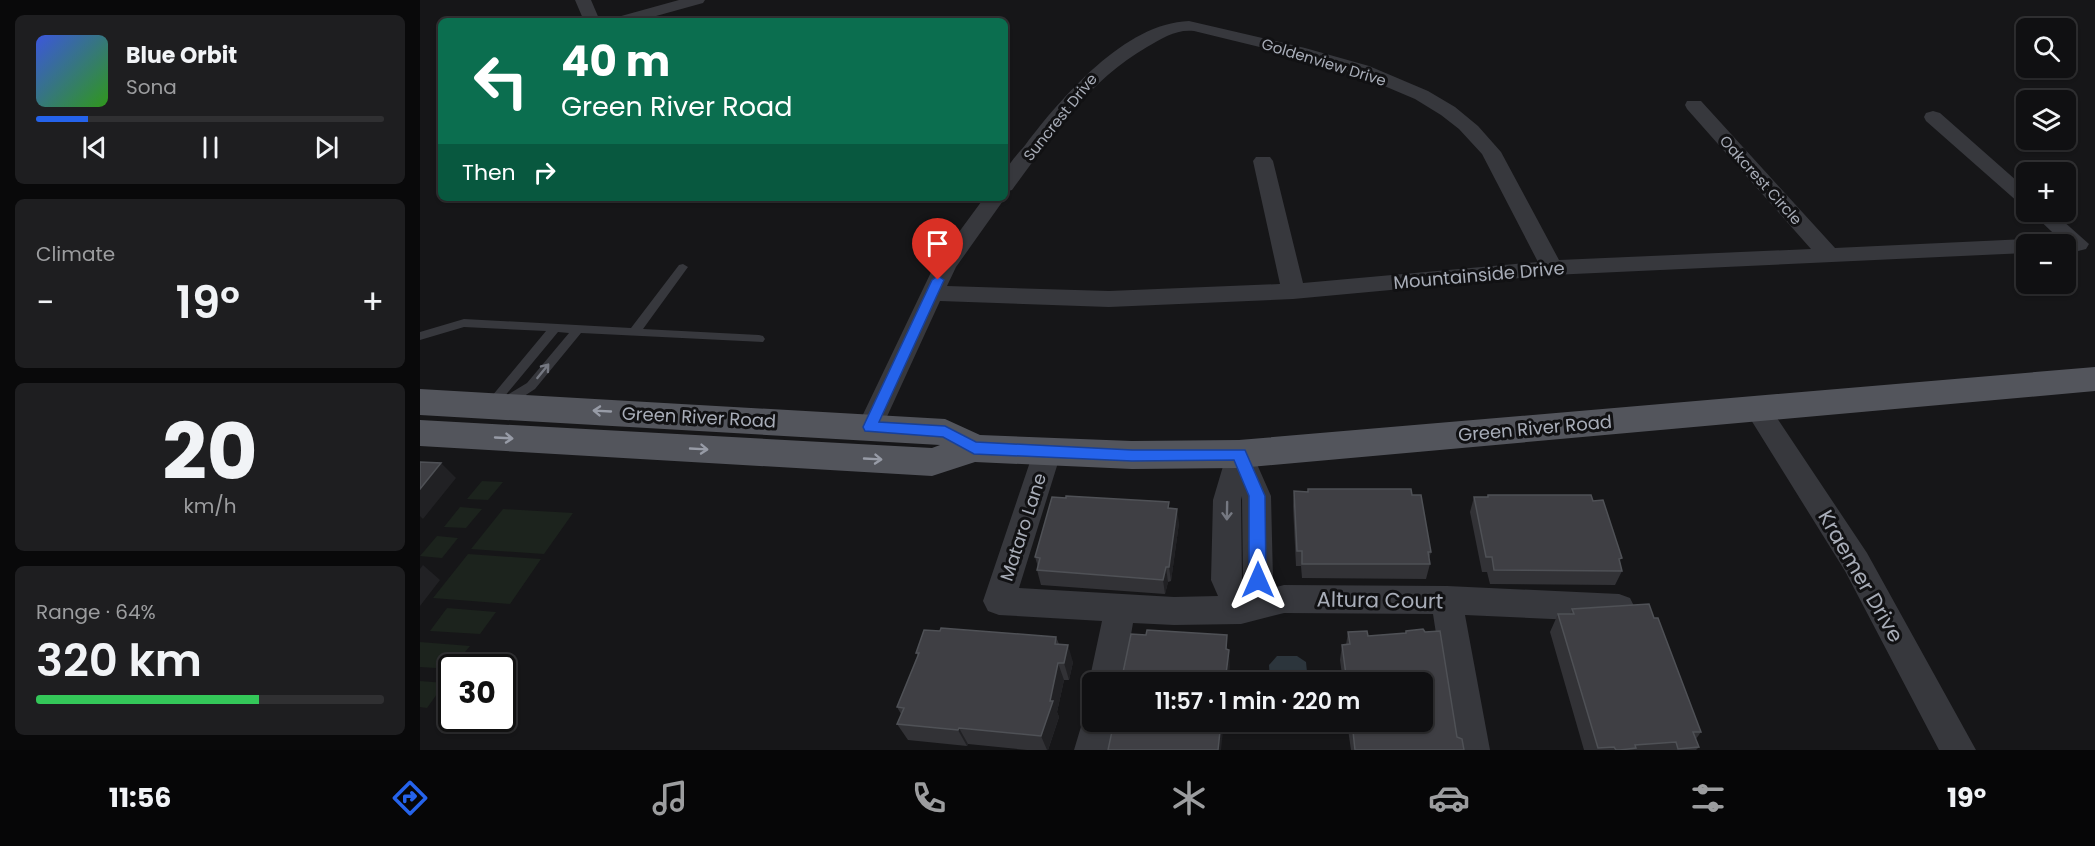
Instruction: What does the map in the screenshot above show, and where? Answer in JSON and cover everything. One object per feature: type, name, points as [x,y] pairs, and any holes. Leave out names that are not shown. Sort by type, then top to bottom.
[{"type":"main road","name":"Green River Road","points":[[433,434],[932,462],[974,448],[1132,455],[1239,454],[2095,379]]},
{"type":"main road","name":"Green River Road","points":[[420,402],[945,432],[974,448]]},
{"type":"main road","points":[[433,434],[496,406]]},
{"type":"main road","points":[[794,455],[870,427]]},
{"type":"street","points":[[583,0],[591,18]]},
{"type":"street","points":[[631,18],[697,0]]},
{"type":"street","name":"Suncrest Drive","points":[[1008,182],[1080,88],[1097,71],[1124,51],[1164,31],[1185,25]]},
{"type":"street","name":"Goldenview Drive","points":[[1185,25],[1206,28],[1369,73],[1402,86],[1448,110],[1491,152],[1552,268]]},
{"type":"street","name":"Oakcrest Circle","points":[[1694,105],[1829,255]]},
{"type":"street","points":[[1933,117],[2016,190]]},
{"type":"street","points":[[1263,161],[1293,291]]},
{"type":"street","points":[[870,427],[931,293],[962,241],[993,201]]},
{"type":"street","points":[[2053,222],[2079,244]]},
{"type":"street","name":"Mountainside Drive","points":[[931,293],[1109,299],[1293,291],[1552,268],[2016,246]]},
{"type":"street","name":"Kraemer Drive","points":[[1756,407],[1856,562],[1958,750]]},
{"type":"street","name":"Mataro Lane","points":[[999,601],[1047,453]]},
{"type":"street","points":[[1239,454],[1227,500],[1226,580],[1241,610]]},
{"type":"street","name":"Altura Court","points":[[999,601],[1174,611],[1241,610],[1284,599],[1447,600],[1619,608]]},
{"type":"street","points":[[1447,600],[1472,750]]},
{"type":"street","points":[[1108,672],[1120,608]]},
{"type":"street","points":[[1092,750],[1096,732]]},
{"type":"lane","points":[[634,332],[683,267]]},
{"type":"lane","points":[[420,336],[464,323],[759,339]]},
{"type":"lane","points":[[496,406],[555,328]]},
{"type":"lane","points":[[496,406],[531,386],[578,329]]},
{"type":"shaded area","points":[[482,481],[503,482],[488,500],[467,499]]},
{"type":"shaded area","points":[[460,507],[482,509],[466,528],[444,527]]},
{"type":"shaded area","points":[[503,509],[573,513],[544,554],[471,549]]},
{"type":"shaded area","points":[[437,536],[458,538],[442,558],[420,556]]},
{"type":"shaded area","points":[[468,554],[541,559],[510,604],[433,598]]},
{"type":"shaded area","points":[[447,608],[496,612],[480,634],[430,631]]},
{"type":"shaded area","points":[[420,642],[470,646],[463,654],[438,654],[438,668],[420,667]]},
{"type":"shaded area","points":[[1277,656],[1297,656],[1306,662],[1307,672],[1269,672],[1269,665]]},
{"type":"shaded area","points":[[420,681],[438,682],[438,693],[427,708],[420,707]]},
{"type":"building","points":[[420,462],[441,463],[420,489]]},
{"type":"building","points":[[1308,489],[1411,489],[1412,495],[1421,495],[1431,552],[1428,552],[1430,564],[1302,564],[1302,551],[1297,551],[1294,491],[1308,492]]},
{"type":"building","points":[[1488,495],[1591,495],[1593,501],[1603,500],[1622,558],[1619,559],[1622,571],[1494,570],[1492,557],[1486,557],[1474,497],[1488,497]]},
{"type":"building","points":[[1066,496],[1169,502],[1168,508],[1177,509],[1169,567],[1166,567],[1163,580],[1037,570],[1040,558],[1035,557],[1052,497],[1066,498]]},
{"type":"building","points":[[1649,604],[1654,618],[1658,618],[1701,732],[1693,732],[1699,747],[1678,749],[1676,742],[1635,745],[1636,748],[1620,750],[1614,747],[1598,748],[1558,614],[1574,614],[1572,609]]},
{"type":"building","points":[[941,628],[1056,637],[1055,644],[1068,645],[1064,663],[1058,663],[1050,701],[1053,701],[1041,736],[897,724],[904,708],[897,707],[919,653],[916,653],[924,630],[940,631]]},
{"type":"building","points":[[1423,629],[1425,632],[1440,631],[1457,737],[1462,739],[1464,750],[1355,750],[1353,732],[1433,732],[1433,672],[1346,672],[1342,645],[1350,644],[1348,632],[1367,631],[1368,636],[1406,633],[1406,631]]},
{"type":"building","points":[[1147,630],[1227,635],[1226,649],[1229,650],[1226,672],[1123,672],[1131,634],[1146,635]]},
{"type":"building","points":[[1112,732],[1220,732],[1218,750],[1108,750]]},
{"type":"route","points":[[938,280],[870,427],[945,432],[974,448],[1132,455],[1239,454],[1257,496],[1258,580]]}]
